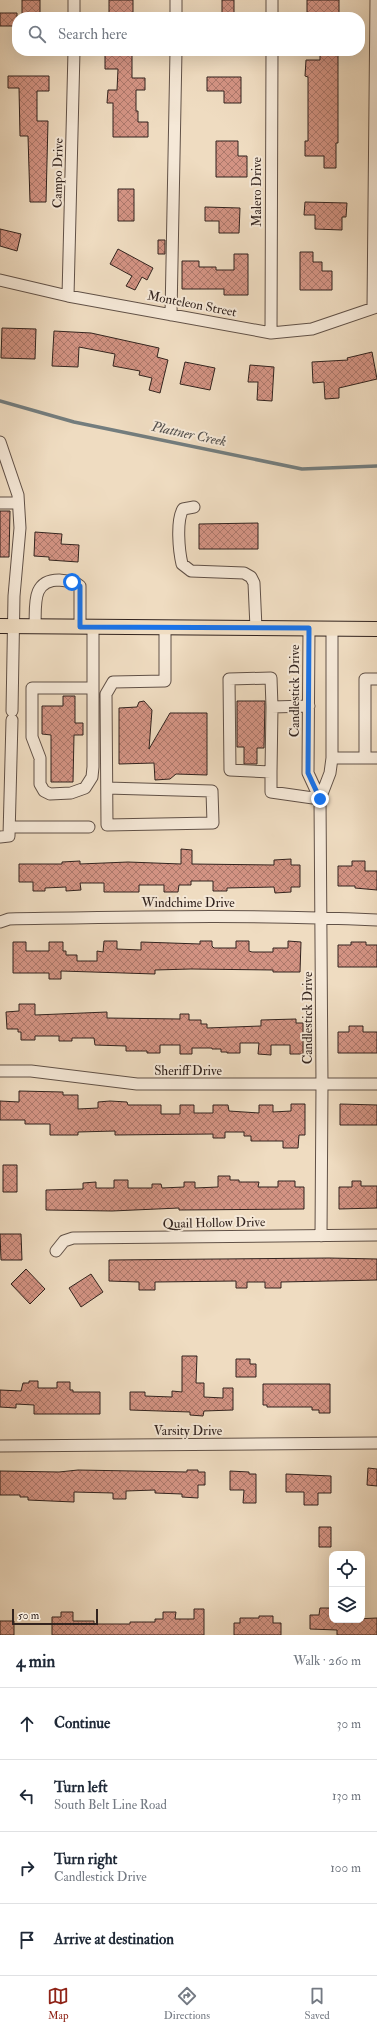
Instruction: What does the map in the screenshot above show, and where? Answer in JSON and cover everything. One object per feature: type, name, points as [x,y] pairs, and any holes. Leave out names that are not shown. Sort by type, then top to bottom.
[{"type":"main road","points":[[7,626],[377,629]]},
{"type":"street","points":[[74,0],[74,12]]},
{"type":"street","points":[[176,0],[176,12]]},
{"type":"street","points":[[272,0],[272,12]]},
{"type":"street","points":[[375,308],[376,0]]},
{"type":"street","name":"Campo Drive","points":[[68,296],[72,210],[74,56]]},
{"type":"street","points":[[171,315],[176,56]]},
{"type":"street","name":"Malero Drive","points":[[271,333],[272,56]]},
{"type":"street","name":"Monteleon Street","points":[[0,280],[68,296],[271,333],[312,329],[375,308]]},
{"type":"street","points":[[0,442],[12,478],[18,503],[20,528],[14,596],[7,626],[12,716],[10,827],[9,836],[0,837]]},
{"type":"street","points":[[0,503],[18,503]]},
{"type":"street","points":[[194,507],[182,509],[180,515],[180,550],[182,564],[190,571],[244,573],[250,578],[254,583],[256,628]]},
{"type":"street","points":[[35,626],[36,594],[43,584],[57,580],[72,582],[80,586],[93,688],[92,777],[85,788],[80,791],[50,794],[44,791],[40,784],[40,758],[32,737],[32,688],[93,688]]},
{"type":"street","points":[[107,788],[212,790],[213,823],[107,825],[106,694],[113,682],[165,681],[165,627]]},
{"type":"street","name":"Candlestick Drive","points":[[309,628],[308,773],[320,799]]},
{"type":"street","name":"Candlestick Drive","points":[[321,1236],[322,917],[320,799],[330,774],[332,758],[332,628]]},
{"type":"street","points":[[271,772],[230,770],[229,679],[271,678],[272,707],[271,792],[320,799]]},
{"type":"street","points":[[365,758],[365,679],[377,679]]},
{"type":"street","points":[[272,707],[309,706]]},
{"type":"street","points":[[332,758],[377,758]]},
{"type":"street","points":[[10,827],[89,827]]},
{"type":"street","name":"Windchime Drive","points":[[0,922],[9,919],[200,916],[322,917],[377,920]]},
{"type":"street","name":"Sheriff Drive","points":[[0,1071],[31,1071],[137,1084],[377,1084]]},
{"type":"street","name":"Quail Hollow Drive","points":[[56,1251],[64,1241],[73,1238],[377,1236]]},
{"type":"street","name":"Varsity Drive","points":[[0,1446],[377,1444]]},
{"type":"building","points":[[22,0],[40,0],[40,12],[22,12]]},
{"type":"building","points":[[109,0],[133,0],[133,12],[109,12]]},
{"type":"building","points":[[222,0],[234,0],[234,12],[222,12]]},
{"type":"building","points":[[307,0],[339,0],[339,12],[307,12]]},
{"type":"building","points":[[0,13],[12,13],[12,26],[0,26]]},
{"type":"building","points":[[105,56],[132,56],[132,78],[145,78],[145,90],[136,90],[136,111],[138,111],[138,122],[148,122],[148,137],[113,137],[113,103],[107,103],[108,90],[117,90],[118,69],[105,69]]},
{"type":"building","points":[[320,56],[338,56],[338,143],[336,143],[336,168],[324,168],[324,156],[305,156],[305,141],[308,141],[308,77],[305,76],[306,60],[320,60]]},
{"type":"building","points":[[8,76],[49,76],[49,91],[37,91],[37,121],[48,121],[46,202],[30,202],[28,136],[20,136],[19,88],[8,88]]},
{"type":"building","points":[[207,77],[241,77],[241,103],[224,103],[224,91],[207,91]]},
{"type":"building","points":[[216,141],[238,141],[238,156],[247,156],[247,177],[216,177]]},
{"type":"building","points":[[118,189],[134,189],[134,221],[118,221]]},
{"type":"building","points":[[305,202],[347,203],[346,217],[342,217],[342,230],[315,229],[315,215],[304,215]]},
{"type":"building","points":[[205,207],[240,208],[239,233],[219,233],[219,221],[205,221]]},
{"type":"building","points":[[0,229],[21,234],[17,251],[0,246]]},
{"type":"building","points":[[158,240],[165,240],[165,254],[158,254]]},
{"type":"building","points":[[118,249],[153,268],[147,280],[142,277],[135,290],[126,286],[132,276],[110,264]]},
{"type":"building","points":[[300,252],[313,252],[313,262],[322,262],[322,271],[332,271],[332,290],[300,290]]},
{"type":"building","points":[[234,254],[248,254],[248,295],[224,295],[224,289],[182,289],[182,261],[199,261],[199,267],[216,267],[216,270],[234,270]]},
{"type":"building","points":[[2,328],[36,329],[35,359],[1,358]]},
{"type":"building","points":[[54,331],[91,333],[159,348],[157,357],[168,360],[160,393],[149,390],[152,378],[139,375],[140,371],[113,366],[115,354],[79,347],[78,367],[52,366]]},
{"type":"building","points":[[372,352],[377,379],[339,388],[339,398],[325,399],[324,382],[313,383],[312,362],[348,360],[347,358]]},
{"type":"building","points":[[185,362],[215,368],[210,390],[180,384]]},
{"type":"building","points":[[250,365],[274,367],[272,401],[257,400],[258,382],[248,382]]},
{"type":"building","points":[[0,511],[10,511],[9,557],[0,557]]},
{"type":"building","points":[[258,523],[258,549],[199,549],[199,524]]},
{"type":"building","points":[[35,532],[62,534],[61,544],[79,545],[78,562],[49,560],[49,557],[34,556]]},
{"type":"building","points":[[63,696],[75,696],[75,723],[83,723],[83,735],[74,735],[73,782],[51,782],[51,735],[42,734],[42,706],[63,706]]},
{"type":"building","points":[[144,701],[152,710],[149,749],[170,713],[207,713],[207,775],[176,774],[170,779],[155,780],[154,763],[119,764],[119,708],[137,707],[139,702]]},
{"type":"building","points":[[237,701],[265,701],[264,748],[257,748],[257,764],[244,764],[244,747],[237,747]]},
{"type":"building","points":[[181,849],[192,850],[192,864],[274,865],[274,860],[291,859],[291,865],[300,865],[300,887],[291,887],[291,892],[275,893],[274,887],[227,888],[227,891],[213,891],[213,881],[191,881],[191,885],[179,885],[178,892],[164,892],[164,885],[139,885],[139,892],[104,892],[104,883],[80,883],[81,890],[66,891],[66,887],[45,888],[45,891],[33,891],[33,882],[19,882],[19,864],[62,864],[62,862],[80,861],[80,864],[128,862],[181,864]]},
{"type":"building","points":[[352,861],[365,861],[365,871],[377,871],[377,890],[355,888],[355,886],[338,886],[338,866],[352,866]]},
{"type":"building","points":[[104,941],[117,941],[117,949],[141,950],[141,942],[200,944],[200,941],[212,941],[212,946],[214,948],[236,948],[236,941],[249,941],[249,951],[252,952],[273,952],[273,948],[288,948],[288,941],[301,942],[300,972],[273,972],[273,970],[191,969],[155,970],[155,974],[61,971],[61,979],[49,979],[49,973],[13,973],[13,942],[26,942],[26,951],[49,951],[49,942],[63,942],[63,951],[66,951],[66,955],[77,955],[77,961],[97,961],[97,951],[103,952]]},
{"type":"building","points":[[351,942],[366,942],[366,945],[377,945],[377,967],[338,967],[338,945],[351,945]]},
{"type":"building","points":[[19,1004],[35,1004],[35,1015],[107,1012],[107,1018],[180,1019],[180,1014],[189,1014],[189,1020],[201,1020],[201,1024],[207,1024],[207,1028],[261,1026],[261,1020],[296,1019],[296,1023],[303,1023],[303,1054],[290,1054],[290,1045],[271,1045],[271,1055],[258,1054],[259,1043],[240,1043],[240,1053],[221,1052],[221,1049],[212,1048],[192,1048],[192,1054],[180,1054],[180,1045],[160,1045],[160,1053],[147,1053],[147,1051],[126,1051],[126,1046],[95,1045],[94,1038],[72,1038],[72,1041],[59,1041],[59,1036],[35,1036],[35,1040],[21,1040],[21,1032],[18,1032],[18,1029],[7,1029],[6,1012],[19,1011]]},
{"type":"building","points":[[349,1026],[363,1026],[363,1032],[377,1032],[377,1053],[338,1053],[338,1032],[349,1032]]},
{"type":"building","points":[[19,1091],[63,1092],[63,1095],[78,1095],[78,1109],[98,1108],[98,1102],[110,1101],[127,1102],[128,1105],[161,1105],[161,1114],[180,1114],[180,1105],[194,1105],[194,1113],[213,1113],[213,1105],[228,1105],[229,1111],[259,1113],[259,1105],[273,1105],[273,1112],[291,1111],[291,1104],[305,1104],[305,1135],[299,1135],[298,1148],[283,1148],[283,1141],[251,1141],[251,1136],[244,1136],[244,1132],[225,1132],[225,1138],[213,1138],[213,1134],[115,1135],[115,1131],[78,1132],[78,1135],[50,1135],[50,1124],[25,1124],[25,1120],[0,1120],[0,1101],[19,1102]]},
{"type":"building","points":[[340,1104],[377,1105],[377,1125],[340,1125]]},
{"type":"building","points":[[3,1165],[17,1165],[17,1192],[3,1192]]},
{"type":"building","points":[[218,1176],[230,1176],[230,1180],[239,1180],[239,1182],[259,1182],[258,1187],[278,1187],[278,1181],[295,1181],[295,1187],[304,1187],[304,1209],[179,1210],[179,1208],[112,1211],[46,1210],[46,1190],[83,1189],[83,1183],[96,1182],[96,1188],[114,1188],[114,1180],[128,1180],[128,1188],[152,1188],[152,1184],[161,1184],[162,1188],[184,1187],[184,1182],[195,1182],[195,1188],[218,1187]]},
{"type":"building","points":[[352,1181],[361,1181],[361,1186],[377,1186],[377,1208],[339,1209],[339,1187],[352,1187]]},
{"type":"building","points":[[0,1234],[21,1234],[22,1260],[1,1260]]},
{"type":"building","points":[[377,1259],[377,1280],[281,1282],[281,1288],[265,1288],[265,1282],[247,1282],[247,1288],[236,1288],[236,1281],[155,1282],[155,1290],[139,1290],[139,1282],[109,1281],[109,1260]]},
{"type":"building","points":[[26,1269],[45,1289],[30,1304],[11,1284]]},
{"type":"building","points":[[91,1274],[103,1292],[81,1307],[69,1288]]},
{"type":"building","points":[[182,1356],[197,1356],[196,1383],[204,1383],[204,1397],[223,1398],[223,1388],[233,1388],[233,1410],[204,1411],[203,1416],[190,1415],[190,1412],[130,1410],[130,1392],[145,1392],[145,1396],[172,1397],[172,1391],[182,1392]]},
{"type":"building","points":[[236,1359],[250,1359],[250,1364],[256,1364],[256,1377],[236,1377]]},
{"type":"building","points":[[29,1381],[38,1381],[38,1388],[57,1388],[57,1382],[70,1382],[70,1390],[73,1390],[73,1392],[100,1392],[100,1414],[34,1414],[34,1405],[16,1404],[16,1408],[0,1407],[0,1390],[21,1391],[23,1383],[29,1383]]},
{"type":"building","points":[[263,1384],[330,1384],[330,1413],[319,1413],[319,1410],[312,1410],[312,1407],[267,1407],[267,1405],[263,1405]]},
{"type":"building","points":[[368,1468],[377,1469],[377,1486],[367,1485]]},
{"type":"building","points":[[78,1470],[187,1472],[187,1470],[198,1470],[198,1472],[205,1472],[205,1485],[198,1485],[198,1498],[182,1497],[182,1494],[155,1493],[155,1490],[126,1491],[126,1499],[113,1499],[113,1493],[74,1492],[74,1502],[28,1500],[28,1497],[20,1497],[20,1495],[0,1495],[0,1471],[59,1472]]},
{"type":"building","points":[[230,1471],[256,1474],[256,1503],[243,1503],[244,1490],[230,1490]]},
{"type":"building","points":[[286,1474],[331,1476],[331,1493],[318,1493],[318,1505],[304,1505],[304,1492],[286,1492]]},
{"type":"building","points":[[319,1527],[331,1527],[331,1547],[319,1547]]},
{"type":"building","points":[[320,1608],[329,1608],[329,1623],[365,1623],[365,1619],[377,1618],[377,1635],[337,1635],[337,1630],[310,1629],[310,1615],[319,1615]]},
{"type":"building","points":[[194,1609],[204,1609],[204,1635],[52,1635],[52,1617],[61,1617],[61,1612],[73,1612],[73,1621],[94,1621],[94,1624],[130,1624],[130,1622],[155,1622],[155,1619],[163,1619],[163,1612],[176,1612],[175,1619],[194,1619]]},
{"type":"building","points":[[259,1616],[273,1616],[273,1623],[281,1623],[281,1635],[234,1635],[234,1623],[240,1623],[240,1618],[259,1618]]},
{"type":"building","points":[[0,1621],[14,1621],[14,1635],[0,1635]]},
{"type":"waterway","name":"Plattner Creek","points":[[0,401],[74,422],[302,469],[377,466]]},
{"type":"route","points":[[72,582],[78,584],[81,590],[80,627],[309,628],[308,773],[320,799]]}]
